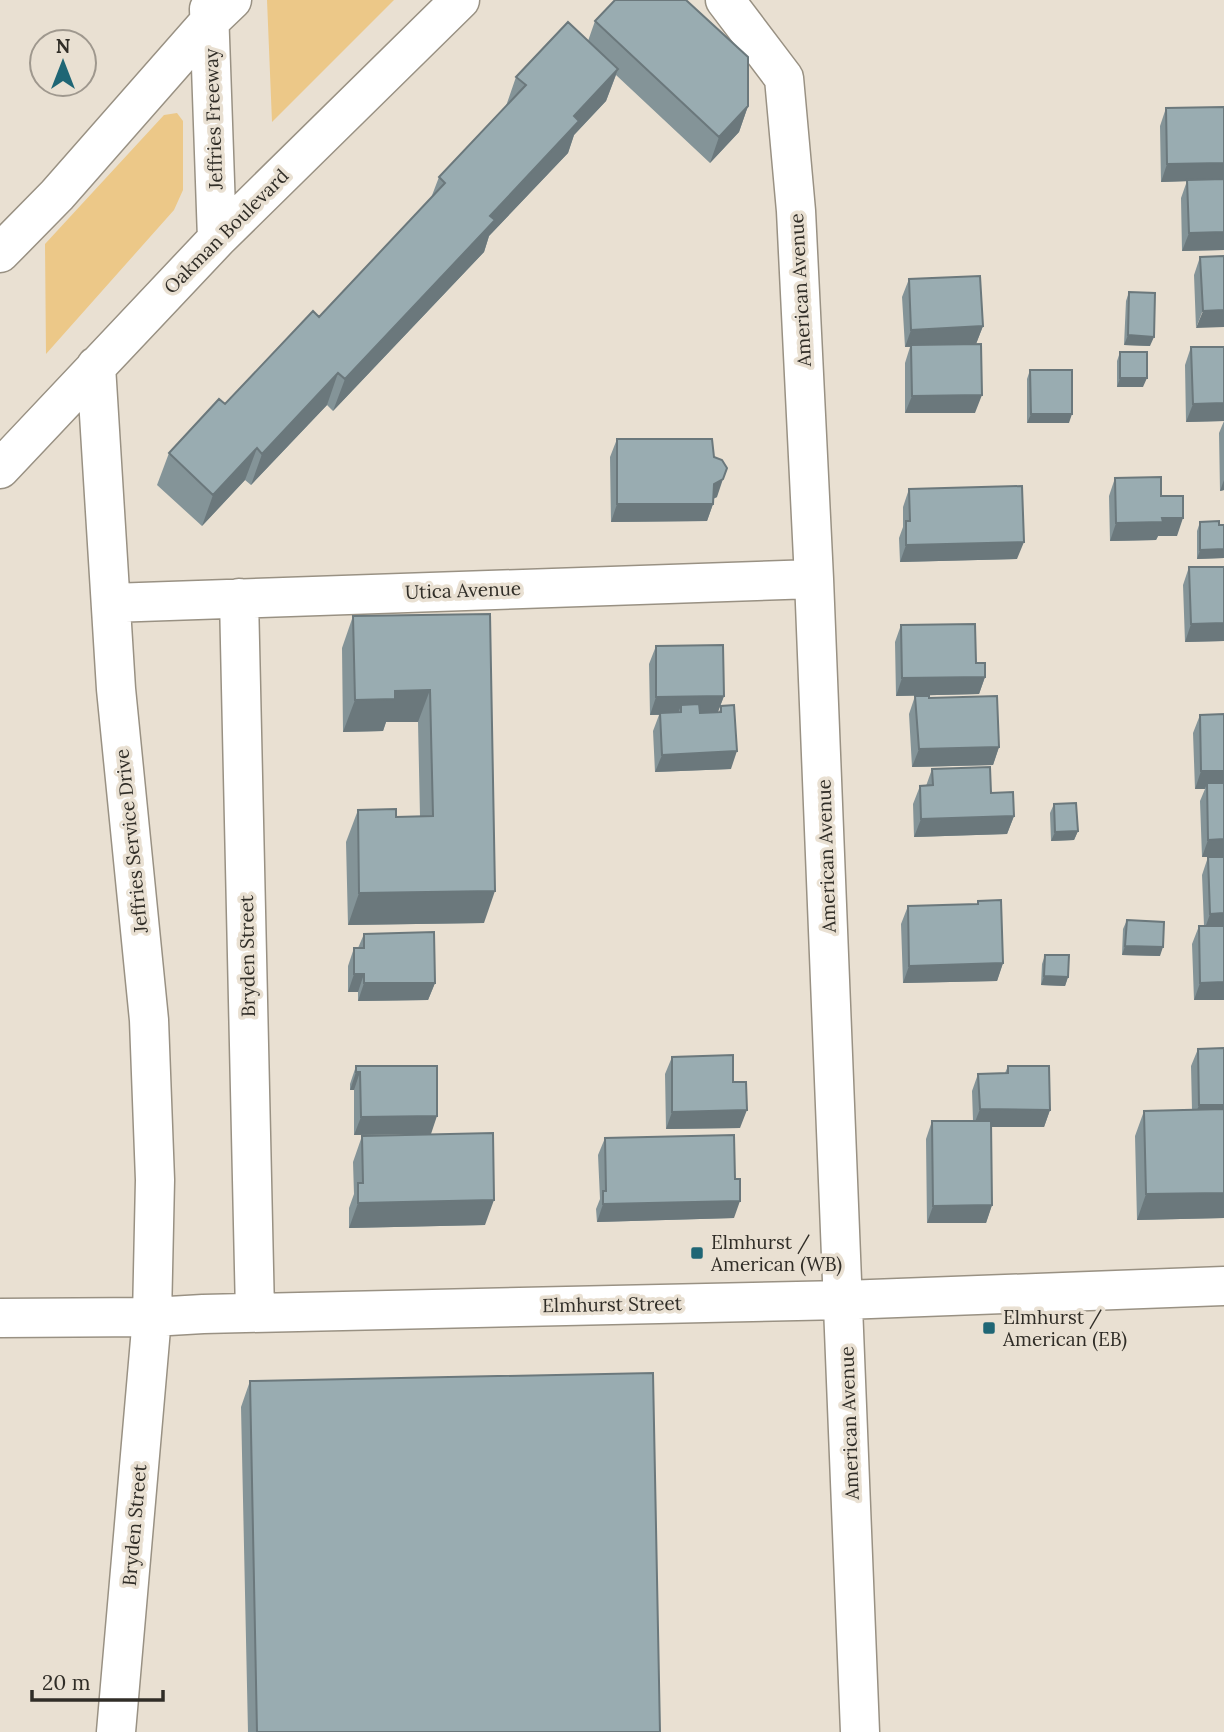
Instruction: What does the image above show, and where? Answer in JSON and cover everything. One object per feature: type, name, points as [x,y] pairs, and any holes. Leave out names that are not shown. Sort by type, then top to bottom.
[{"type":"street","name":"Oakman Boulevard","points":[[0,469],[217,239],[460,0]]},
{"type":"street","name":"American Avenue","points":[[725,0],[784,78],[796,211],[814,579],[860,1732]]},
{"type":"street","name":"Jeffries Freeway","points":[[217,7],[217,239]]},
{"type":"street","points":[[0,253],[57,195],[217,7]]},
{"type":"street","name":"Jeffries Service Drive","points":[[96,366],[116,689],[149,1020],[155,1180],[152,1317]]},
{"type":"street","name":"Utica Avenue","points":[[111,603],[814,579]]},
{"type":"street","name":"Bryden Street","points":[[239,598],[255,1313]]},
{"type":"street","name":"Elmhurst Street","points":[[8,1317],[152,1317],[844,1300],[1224,1286]]},
{"type":"street","name":"Bryden Street","points":[[116,1732],[152,1317]]},
{"type":"shaded area","points":[[267,0],[394,0],[272,122]]},
{"type":"shaded area","points":[[177,113],[183,121],[183,190],[174,210],[46,354],[45,244],[164,115]]},
{"type":"building","points":[[615,0],[686,0],[748,57],[748,106],[719,137],[595,21]]},
{"type":"building","points":[[568,22],[618,69],[574,116],[579,121],[490,216],[495,220],[345,379],[338,373],[262,454],[257,448],[213,495],[169,453],[219,399],[225,404],[313,311],[319,317],[445,183],[439,177],[526,85],[516,77]]},
{"type":"building","points":[[1224,107],[1224,163],[1167,164],[1166,108]]},
{"type":"building","points":[[1224,179],[1224,232],[1189,233],[1187,180]]},
{"type":"building","points":[[1224,256],[1224,310],[1203,311],[1200,257]]},
{"type":"building","points":[[980,276],[983,326],[911,330],[909,279]]},
{"type":"building","points":[[1129,292],[1155,293],[1154,337],[1128,335]]},
{"type":"building","points":[[981,344],[982,395],[912,396],[911,345]]},
{"type":"building","points":[[1191,347],[1224,347],[1224,403],[1193,404]]},
{"type":"building","points":[[1120,352],[1147,352],[1147,378],[1120,378]]},
{"type":"building","points":[[1030,370],[1072,370],[1072,414],[1031,414]]},
{"type":"building","points":[[617,439],[712,439],[714,457],[722,460],[727,468],[723,479],[714,484],[713,504],[617,504]]},
{"type":"building","points":[[1161,477],[1161,496],[1183,496],[1183,518],[1162,518],[1163,522],[1116,523],[1115,478]]},
{"type":"building","points":[[1022,486],[1024,542],[906,545],[906,521],[910,521],[909,489]]},
{"type":"building","points":[[1219,521],[1219,525],[1224,525],[1224,549],[1200,550],[1200,522]]},
{"type":"building","points":[[1189,567],[1224,567],[1224,623],[1191,624]]},
{"type":"building","points":[[490,614],[495,891],[359,893],[358,810],[396,809],[396,817],[433,816],[430,690],[395,691],[395,699],[355,700],[353,616]]},
{"type":"building","points":[[975,624],[976,663],[985,663],[985,677],[902,678],[901,625]]},
{"type":"building","points":[[723,645],[724,696],[656,697],[656,646]]},
{"type":"building","points":[[915,696],[997,696],[999,747],[919,749]]},
{"type":"building","points":[[699,704],[700,713],[721,712],[721,706],[734,705],[737,751],[662,755],[660,713],[681,712],[681,705]]},
{"type":"building","points":[[1224,714],[1224,771],[1201,771],[1200,715]]},
{"type":"building","points":[[990,767],[991,793],[1013,792],[1014,816],[921,819],[920,786],[933,785],[932,769]]},
{"type":"building","points":[[1207,783],[1224,783],[1224,839],[1208,840]]},
{"type":"building","points":[[1076,803],[1078,831],[1055,832],[1054,804]]},
{"type":"building","points":[[1208,857],[1224,857],[1224,913],[1210,914]]},
{"type":"building","points":[[1001,900],[1003,963],[909,966],[908,906],[978,904],[978,901]]},
{"type":"building","points":[[1127,920],[1164,922],[1163,947],[1125,946]]},
{"type":"building","points":[[1199,926],[1224,926],[1224,982],[1200,983]]},
{"type":"building","points":[[434,932],[435,983],[364,983],[364,974],[354,974],[354,948],[364,948],[364,934]]},
{"type":"building","points":[[1045,955],[1069,955],[1068,977],[1044,976]]},
{"type":"building","points":[[1224,1048],[1224,1105],[1199,1105],[1198,1049]]},
{"type":"building","points":[[733,1055],[733,1082],[746,1082],[747,1110],[672,1112],[672,1057]]},
{"type":"building","points":[[356,1066],[437,1066],[437,1116],[361,1117],[360,1072],[356,1072]]},
{"type":"building","points":[[1008,1066],[1049,1066],[1050,1110],[980,1109],[978,1074],[1008,1073]]},
{"type":"building","points":[[1224,1109],[1224,1193],[1146,1194],[1144,1111]]},
{"type":"building","points":[[932,1121],[991,1121],[992,1205],[933,1206]]},
{"type":"building","points":[[493,1133],[494,1200],[358,1203],[358,1183],[363,1183],[362,1136]]},
{"type":"building","points":[[734,1135],[735,1179],[740,1179],[740,1201],[603,1204],[603,1191],[606,1191],[605,1138]]},
{"type":"building","points":[[653,1373],[660,1732],[257,1732],[250,1381]]},
{"type":"place","name":"Elmhurst / American (WB)","points":[[697,1253]]},
{"type":"place","name":"Elmhurst / American (EB)","points":[[989,1328]]}]
